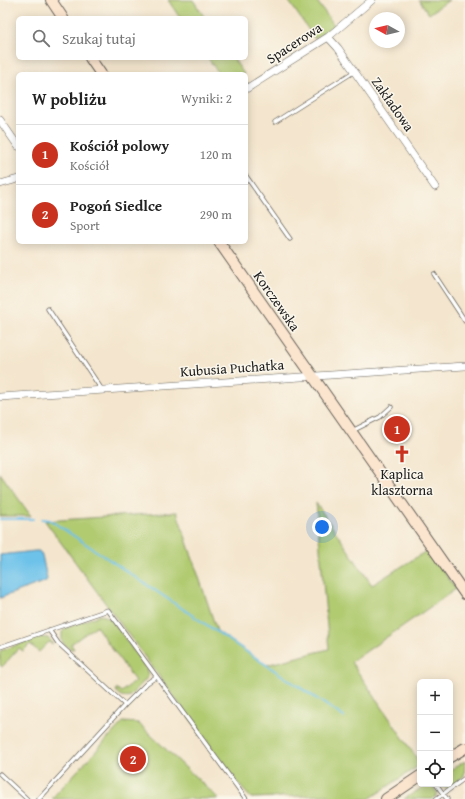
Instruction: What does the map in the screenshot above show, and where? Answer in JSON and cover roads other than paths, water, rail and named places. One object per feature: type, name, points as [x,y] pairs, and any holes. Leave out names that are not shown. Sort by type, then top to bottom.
[{"type":"street","points":[[51,0],[62,16]]},
{"type":"street","name":"Spacerowa","points":[[248,88],[328,37],[372,0]]},
{"type":"street","name":"Zakładowa","points":[[328,37],[355,71],[435,187]]},
{"type":"street","points":[[91,60],[100,72]]},
{"type":"street","points":[[0,120],[16,143]]},
{"type":"street","points":[[0,184],[16,180]]},
{"type":"street","name":"Korczewska","points":[[220,244],[465,594]]},
{"type":"street","name":"Kubusia Puchatka","points":[[0,397],[465,366]]},
{"type":"street","points":[[453,755],[465,748]]},
{"type":"street","points":[[386,799],[417,778]]},
{"type":"lane","points":[[275,122],[355,71]]},
{"type":"lane","points":[[248,179],[290,239]]},
{"type":"lane","points":[[434,274],[465,321]]},
{"type":"lane","points":[[48,309],[103,390]]},
{"type":"lane","points":[[351,432],[380,417],[391,407]]},
{"type":"lane","points":[[0,647],[108,610],[246,799]]},
{"type":"lane","points":[[48,630],[58,643],[125,705]]},
{"type":"lane","points":[[39,799],[125,705],[147,683],[156,677]]},
{"type":"lane","points":[[0,774],[28,799]]},
{"type":"lane","points":[[436,799],[465,778]]},
{"type":"lane","points":[[438,787],[447,799]]},
{"type":"water","points":[[39,551],[42,555],[47,579],[46,581],[0,598],[0,555]]},
{"type":"waterway","points":[[0,519],[33,519]]},
{"type":"waterway","points":[[42,519],[50,520],[344,717]]},
{"type":"place","name":"Kościół polowy","points":[[397,429]]},
{"type":"place","name":"Kaplica klasztorna","points":[[402,454]]},
{"type":"place","name":"Pogoń Siedlce","points":[[133,759]]}]
